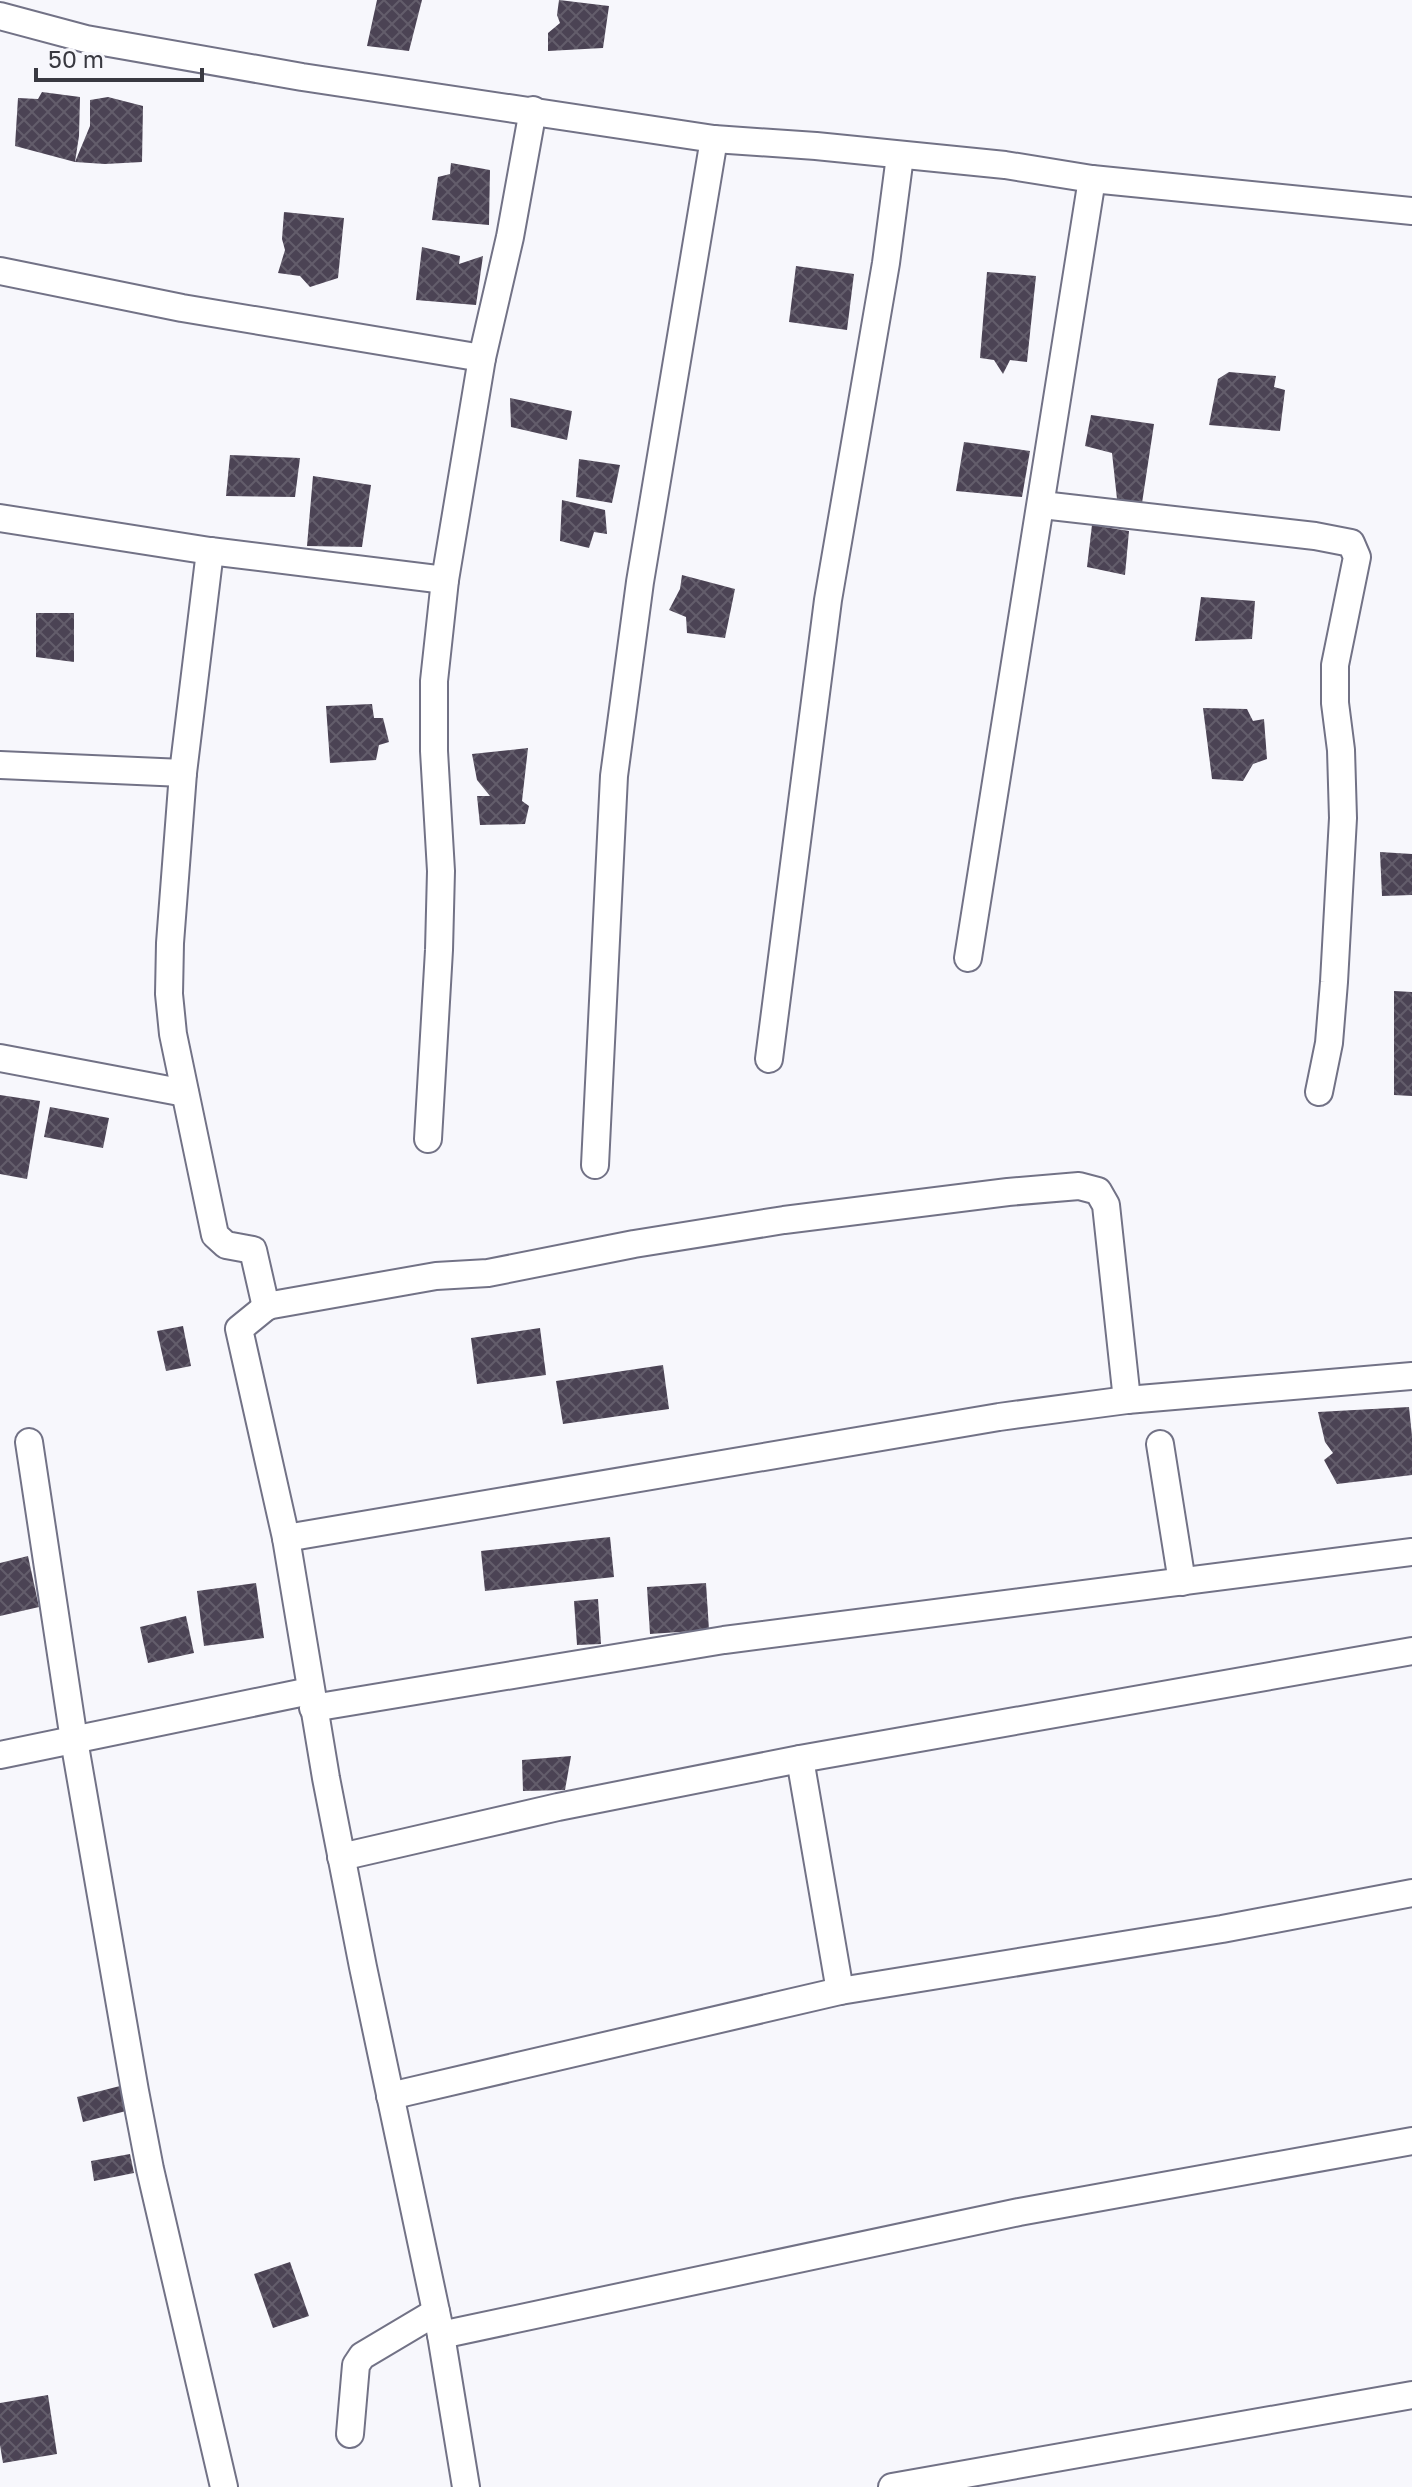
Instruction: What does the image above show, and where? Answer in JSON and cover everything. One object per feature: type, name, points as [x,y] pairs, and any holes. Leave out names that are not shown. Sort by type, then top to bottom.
[{"type":"street","points":[[0,16],[86,39],[302,77],[714,139],[1005,165],[1092,179],[1412,211]]},
{"type":"street","points":[[428,1139],[441,871],[434,751],[434,681],[445,580],[482,358],[510,237],[533,110]]},
{"type":"street","points":[[595,1165],[614,776],[640,582],[714,139]]},
{"type":"street","points":[[769,1059],[828,600],[886,263],[900,156]]},
{"type":"street","points":[[968,958],[1092,179]]},
{"type":"street","points":[[0,271],[182,308],[482,358]]},
{"type":"street","points":[[1042,505],[1315,536],[1351,543],[1354,549],[1357,557],[1335,665],[1343,818],[1329,1043],[1319,1092]]},
{"type":"street","points":[[0,518],[210,551],[445,580]]},
{"type":"street","points":[[210,551],[183,773],[169,994],[173,1034],[215,1235],[226,1245],[253,1250],[265,1301]]},
{"type":"street","points":[[0,765],[183,773]]},
{"type":"street","points":[[0,1058],[185,1093]]},
{"type":"street","points":[[466,2487],[438,2324],[341,1857],[286,1538],[239,1329],[265,1301],[436,1276],[488,1273],[634,1244],[784,1220],[1079,1186],[1098,1191],[1106,1205],[1127,1400]]},
{"type":"street","points":[[286,1538],[917,1430],[1127,1400],[1412,1376]]},
{"type":"street","points":[[29,1442],[74,1740],[150,2169],[224,2487]]},
{"type":"street","points":[[1160,1444],[1182,1582]]},
{"type":"street","points":[[0,1755],[312,1700],[724,1640],[1412,1552]]},
{"type":"street","points":[[341,1857],[558,1807],[800,1759],[1412,1651]]},
{"type":"street","points":[[800,1759],[840,1991]]},
{"type":"street","points":[[390,2096],[840,1991],[1222,1929],[1412,1893]]},
{"type":"street","points":[[350,2434],[356,2365],[362,2356],[438,2324],[681,2282],[880,2244],[1019,2212],[1412,2141]]},
{"type":"street","points":[[892,2487],[1412,2395]]},
{"type":"building","points":[[377,0],[422,0],[409,51],[367,46]]},
{"type":"building","points":[[559,0],[609,6],[603,48],[548,51],[548,33],[560,23],[557,15]]},
{"type":"building","points":[[42,92],[80,97],[75,162],[15,146],[18,98],[38,99]]},
{"type":"building","points":[[108,97],[143,106],[142,162],[75,162],[90,126],[90,100]]},
{"type":"building","points":[[451,163],[490,170],[489,225],[432,220],[438,177],[450,174]]},
{"type":"building","points":[[284,212],[344,218],[338,278],[310,287],[300,276],[278,273],[285,250],[282,239]]},
{"type":"building","points":[[422,247],[460,256],[459,264],[483,256],[476,305],[416,300]]},
{"type":"building","points":[[796,266],[854,274],[847,330],[789,322]]},
{"type":"building","points":[[987,272],[1036,276],[1027,362],[1010,360],[1003,374],[994,360],[980,358]]},
{"type":"building","points":[[1229,372],[1276,376],[1274,387],[1285,390],[1280,431],[1209,425],[1218,379]]},
{"type":"building","points":[[510,398],[572,411],[567,440],[511,427]]},
{"type":"building","points":[[1091,415],[1154,424],[1142,503],[1117,499],[1112,453],[1085,446]]},
{"type":"building","points":[[964,442],[1030,451],[1022,497],[956,491]]},
{"type":"building","points":[[230,455],[300,458],[295,497],[226,496]]},
{"type":"building","points":[[579,459],[620,465],[612,503],[576,497]]},
{"type":"building","points":[[313,476],[371,485],[362,547],[307,546]]},
{"type":"building","points":[[562,500],[605,510],[607,534],[594,532],[589,548],[560,541]]},
{"type":"building","points":[[1092,525],[1129,531],[1125,575],[1087,567]]},
{"type":"building","points":[[682,575],[735,589],[725,638],[687,633],[686,617],[669,610],[680,589]]},
{"type":"building","points":[[1201,597],[1255,601],[1252,639],[1195,641]]},
{"type":"building","points":[[36,613],[74,613],[74,662],[36,657]]},
{"type":"building","points":[[372,704],[374,718],[383,718],[389,742],[379,745],[376,760],[330,763],[326,706]]},
{"type":"building","points":[[1203,708],[1247,709],[1253,721],[1264,719],[1267,759],[1253,764],[1243,781],[1212,779]]},
{"type":"building","points":[[528,748],[522,801],[529,806],[525,824],[480,825],[477,796],[490,796],[477,780],[472,754]]},
{"type":"building","points":[[1380,852],[1412,854],[1412,895],[1382,896]]},
{"type":"building","points":[[1394,991],[1412,992],[1412,1096],[1394,1095]]},
{"type":"building","points":[[0,1095],[40,1101],[27,1179],[0,1174]]},
{"type":"building","points":[[50,1107],[109,1118],[103,1148],[44,1137]]},
{"type":"building","points":[[183,1326],[191,1366],[166,1371],[157,1331]]},
{"type":"building","points":[[540,1328],[546,1375],[477,1384],[471,1338]]},
{"type":"building","points":[[663,1365],[669,1409],[563,1424],[556,1381]]},
{"type":"building","points":[[1409,1407],[1412,1475],[1337,1484],[1324,1460],[1333,1453],[1325,1442],[1318,1412]]},
{"type":"building","points":[[610,1537],[614,1577],[485,1591],[481,1551]]},
{"type":"building","points":[[28,1556],[39,1607],[0,1616],[0,1563]]},
{"type":"building","points":[[256,1583],[264,1638],[204,1646],[197,1591]]},
{"type":"building","points":[[706,1583],[709,1630],[650,1634],[647,1587]]},
{"type":"building","points":[[598,1599],[601,1644],[577,1645],[574,1601]]},
{"type":"building","points":[[186,1616],[194,1653],[148,1663],[140,1627]]},
{"type":"building","points":[[571,1756],[565,1790],[523,1791],[522,1760]]},
{"type":"building","points":[[120,2086],[126,2111],[83,2122],[77,2097]]},
{"type":"building","points":[[130,2154],[134,2173],[94,2181],[91,2161]]},
{"type":"building","points":[[290,2262],[309,2316],[273,2328],[254,2274]]},
{"type":"building","points":[[48,2395],[57,2454],[3,2463],[0,2403]]}]
